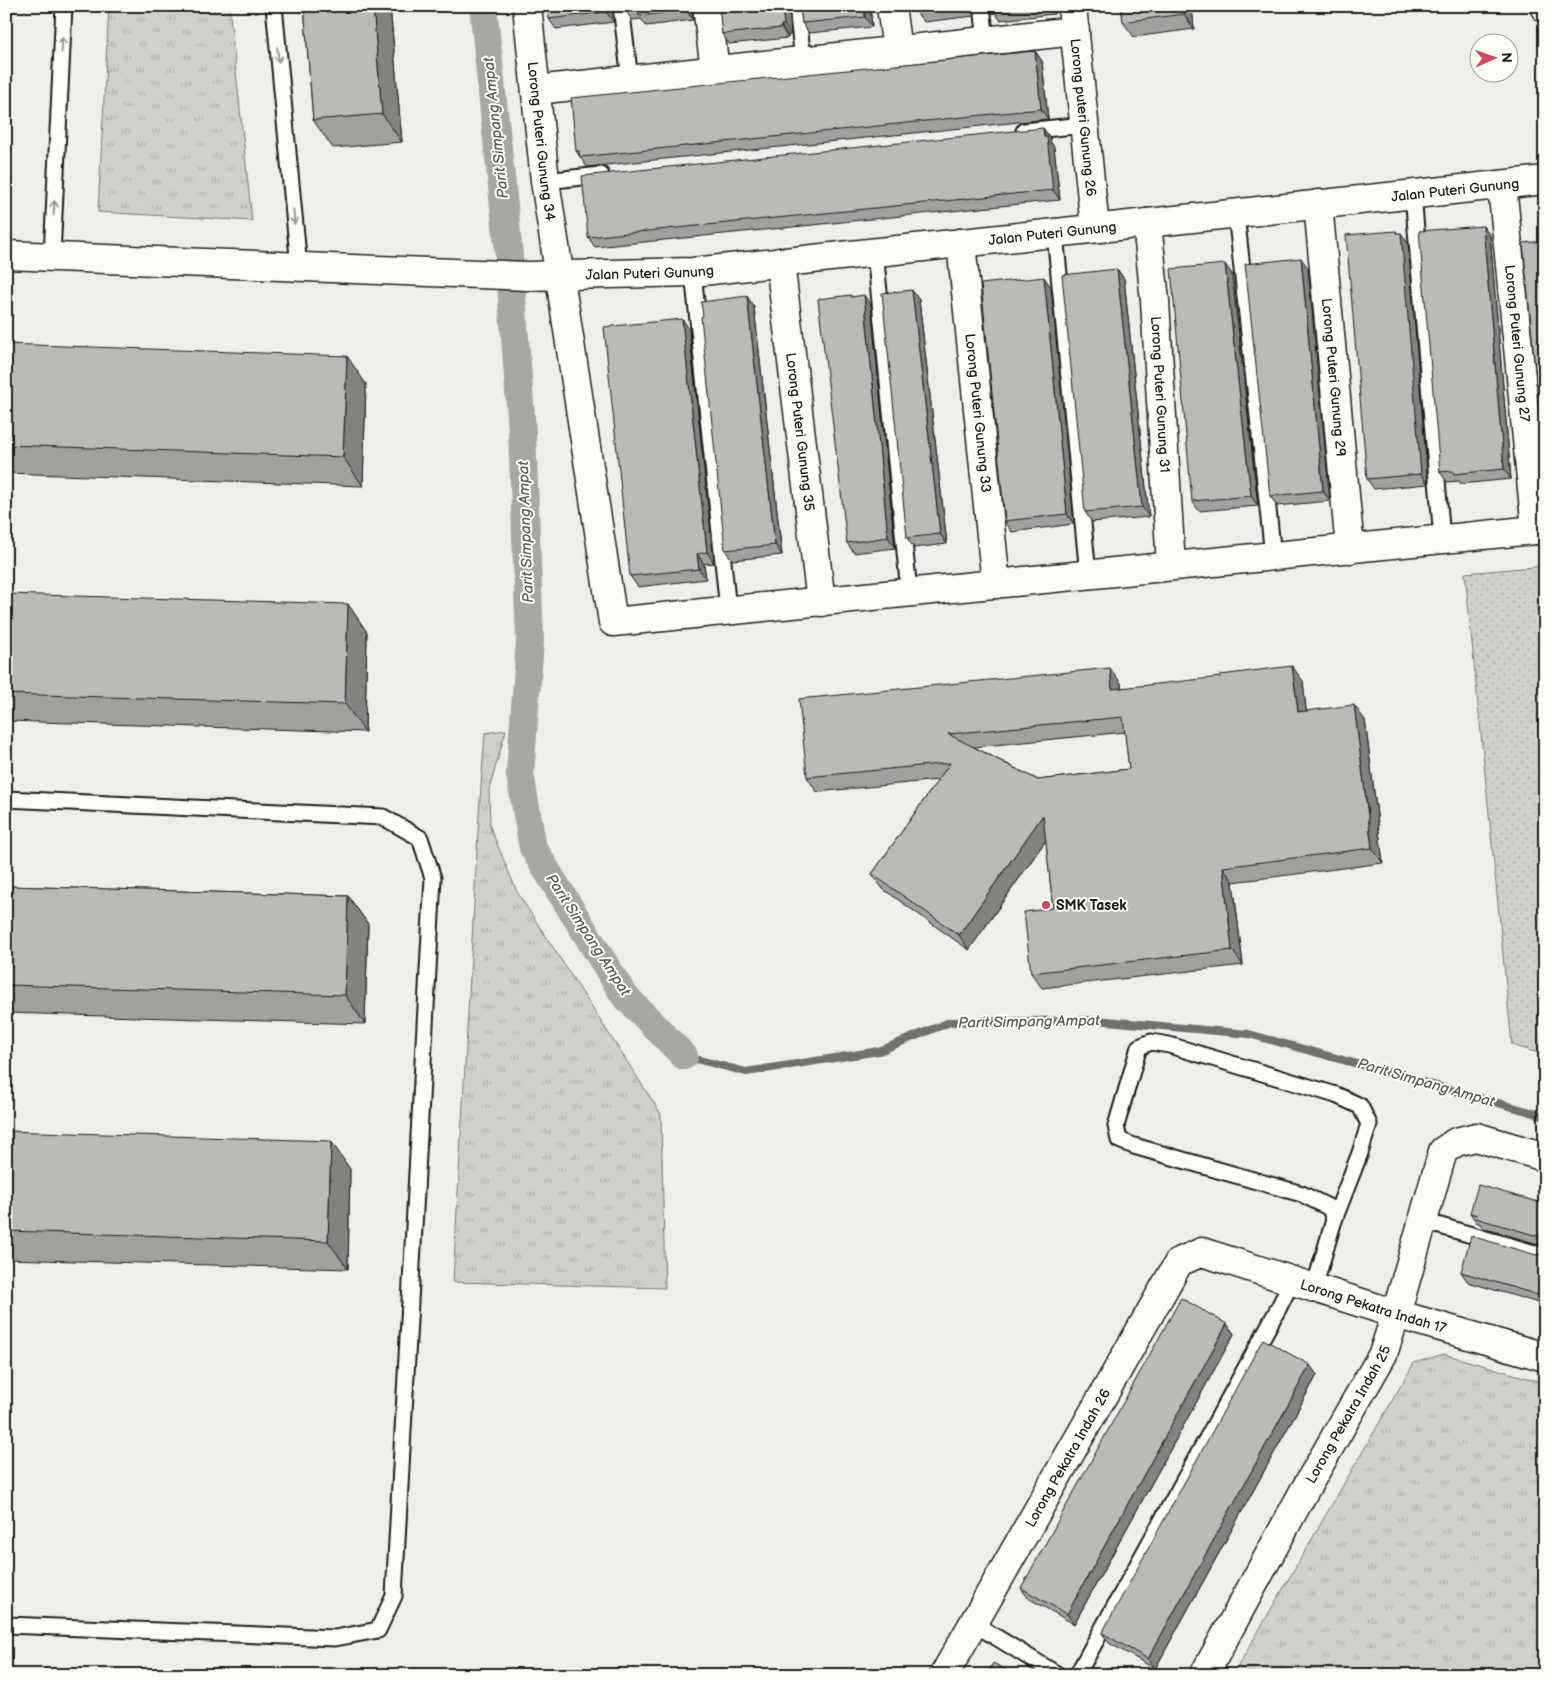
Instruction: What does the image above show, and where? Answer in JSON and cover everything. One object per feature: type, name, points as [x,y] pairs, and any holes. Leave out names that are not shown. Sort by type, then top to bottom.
[{"type":"street","name":"Lorong Puteri Gunung 34","points":[[526,6],[545,181],[613,622],[728,610]]},
{"type":"street","points":[[707,6],[715,70]]},
{"type":"street","points":[[891,6],[897,50]]},
{"type":"street","points":[[536,90],[986,41],[1074,19]]},
{"type":"street","name":"Lorong puteri Gunung 26","points":[[1074,19],[1095,228]]},
{"type":"street","name":"Jalan Puteri Gunung","points":[[6,255],[527,276],[693,272],[1545,180]]},
{"type":"street","name":"Lorong Puteri Gunung 27","points":[[1502,185],[1540,529]]},
{"type":"street","name":"Lorong Puteri Gunung 29","points":[[1318,204],[1350,549]]},
{"type":"street","name":"Lorong Puteri Gunung 31","points":[[1147,223],[1155,301],[1171,566]]},
{"type":"street","name":"Lorong Puteri Gunung 33","points":[[961,243],[996,584]]},
{"type":"street","name":"Lorong Puteri Gunung 35","points":[[780,262],[821,602]]},
{"type":"street","points":[[728,610],[1540,529]]},
{"type":"street","name":"Lorong Pekatra Indah 25","points":[[1204,1675],[1303,1493],[1383,1354],[1443,1151],[1456,1142],[1476,1137],[1545,1157]]},
{"type":"street","name":"Lorong Pekatra Indah 17","points":[[1202,1252],[1396,1314],[1545,1357]]},
{"type":"street","name":"Lorong Pekatra Indah 26","points":[[944,1675],[1178,1262],[1202,1252]]},
{"type":"lane","points":[[52,256],[64,6]]},
{"type":"lane","points":[[274,6],[299,266]]},
{"type":"lane","points":[[621,6],[630,80]]},
{"type":"lane","points":[[797,6],[803,61]]},
{"type":"lane","points":[[982,6],[986,41]]},
{"type":"lane","points":[[1006,133],[1084,125]]},
{"type":"lane","points":[[545,181],[614,174]]},
{"type":"lane","points":[[1414,194],[1442,539]]},
{"type":"lane","points":[[1236,213],[1273,556]]},
{"type":"lane","points":[[1056,233],[1088,575]]},
{"type":"lane","points":[[875,252],[909,592]]},
{"type":"lane","points":[[693,272],[728,610]]},
{"type":"lane","points":[[6,799],[383,817],[420,838],[432,878],[394,1596],[378,1630],[335,1638],[6,1625]]},
{"type":"lane","points":[[1077,1675],[1273,1317],[1303,1284],[1334,1220],[1369,1124],[1360,1106],[1336,1095],[1169,1045],[1151,1042],[1139,1047],[1116,1126],[1119,1140],[1134,1146],[1302,1194],[1330,1208],[1334,1220]]},
{"type":"lane","points":[[1423,1221],[1545,1256]]},
{"type":"lane","points":[[972,1623],[1058,1675]]},
{"type":"green space","points":[[109,6],[229,6],[252,221],[98,212]]},
{"type":"green space","points":[[1545,566],[1545,1055],[1512,1045],[1465,573]]},
{"type":"green space","points":[[506,730],[489,790],[490,827],[517,892],[661,1114],[665,1288],[453,1282],[485,733]]},
{"type":"green space","points":[[1444,1354],[1545,1383],[1545,1675],[1233,1675],[1414,1363]]},
{"type":"building","points":[[304,6],[373,6],[382,114],[313,120]]},
{"type":"building","points":[[548,6],[606,6],[606,12],[549,19]]},
{"type":"building","points":[[624,6],[685,6],[686,10],[639,16],[638,9],[625,10]]},
{"type":"building","points":[[719,6],[782,6],[784,25],[781,25],[781,28],[722,34]]},
{"type":"building","points":[[800,6],[864,6],[865,17],[802,23]]},
{"type":"building","points":[[916,6],[962,6],[916,12]]},
{"type":"building","points":[[993,6],[1026,6],[993,10]]},
{"type":"building","points":[[1121,6],[1183,6],[1184,14],[1123,22]]},
{"type":"building","points":[[1035,51],[1041,109],[580,157],[579,151],[576,151],[571,98]]},
{"type":"building","points":[[1043,128],[1044,137],[1047,137],[1053,190],[588,237],[582,176]]},
{"type":"building","points":[[1483,226],[1504,469],[1454,474],[1453,471],[1440,472],[1419,231]]},
{"type":"building","points":[[1396,231],[1396,233],[1401,233],[1421,474],[1367,479],[1346,235]]},
{"type":"building","points":[[1545,241],[1545,472],[1523,243]]},
{"type":"building","points":[[1301,258],[1323,491],[1270,496],[1245,264]]},
{"type":"building","points":[[1225,264],[1251,496],[1192,501],[1171,269]]},
{"type":"building","points":[[1117,269],[1142,507],[1085,512],[1062,275]]},
{"type":"building","points":[[1044,277],[1067,514],[1005,521],[981,284]]},
{"type":"building","points":[[912,290],[940,534],[907,538],[882,293]]},
{"type":"building","points":[[851,295],[851,297],[864,295],[888,537],[847,543],[818,299]]},
{"type":"building","points":[[747,296],[775,545],[725,550],[701,302]]},
{"type":"building","points":[[682,319],[707,552],[697,554],[699,569],[630,576],[604,327]]},
{"type":"building","points":[[6,344],[347,356],[343,457],[6,445]]},
{"type":"building","points":[[6,594],[348,604],[345,704],[6,694]]},
{"type":"building","points":[[1292,666],[1298,712],[1354,705],[1372,848],[1223,867],[1232,950],[1031,973],[1024,912],[1053,908],[1043,815],[959,935],[872,874],[950,763],[807,777],[799,699],[1110,668],[1112,689],[1220,677],[1220,675]],"holes":[[[1123,717],[1129,769],[1038,780],[948,734]]]},
{"type":"building","points":[[6,886],[348,896],[345,995],[6,985]]},
{"type":"building","points":[[6,1131],[331,1141],[328,1241],[6,1231]]},
{"type":"building","points":[[1478,1185],[1545,1204],[1545,1240],[1541,1237],[1476,1218],[1477,1215],[1470,1213]]},
{"type":"building","points":[[1471,1236],[1536,1255],[1545,1252],[1545,1297],[1461,1272]]},
{"type":"building","points":[[1181,1298],[1227,1324],[1067,1614],[1021,1588]]},
{"type":"building","points":[[1263,1339],[1310,1365],[1148,1659],[1102,1633]]},
{"type":"building","points":[[993,1663],[1016,1675],[987,1675]]},
{"type":"building","points":[[1087,1670],[1096,1675],[1085,1675]]},
{"type":"waterway","name":"Parit Simpang Ampat","points":[[483,6],[508,244],[522,431],[530,641],[520,774],[533,848],[624,995],[684,1056]]},
{"type":"waterway","name":"Parit Simpang Ampat","points":[[684,1056],[746,1072],[879,1051],[950,1022],[1096,1020],[1249,1034],[1545,1116]]},
{"type":"place","name":"SMK Tasek","points":[[1046,905]]}]
